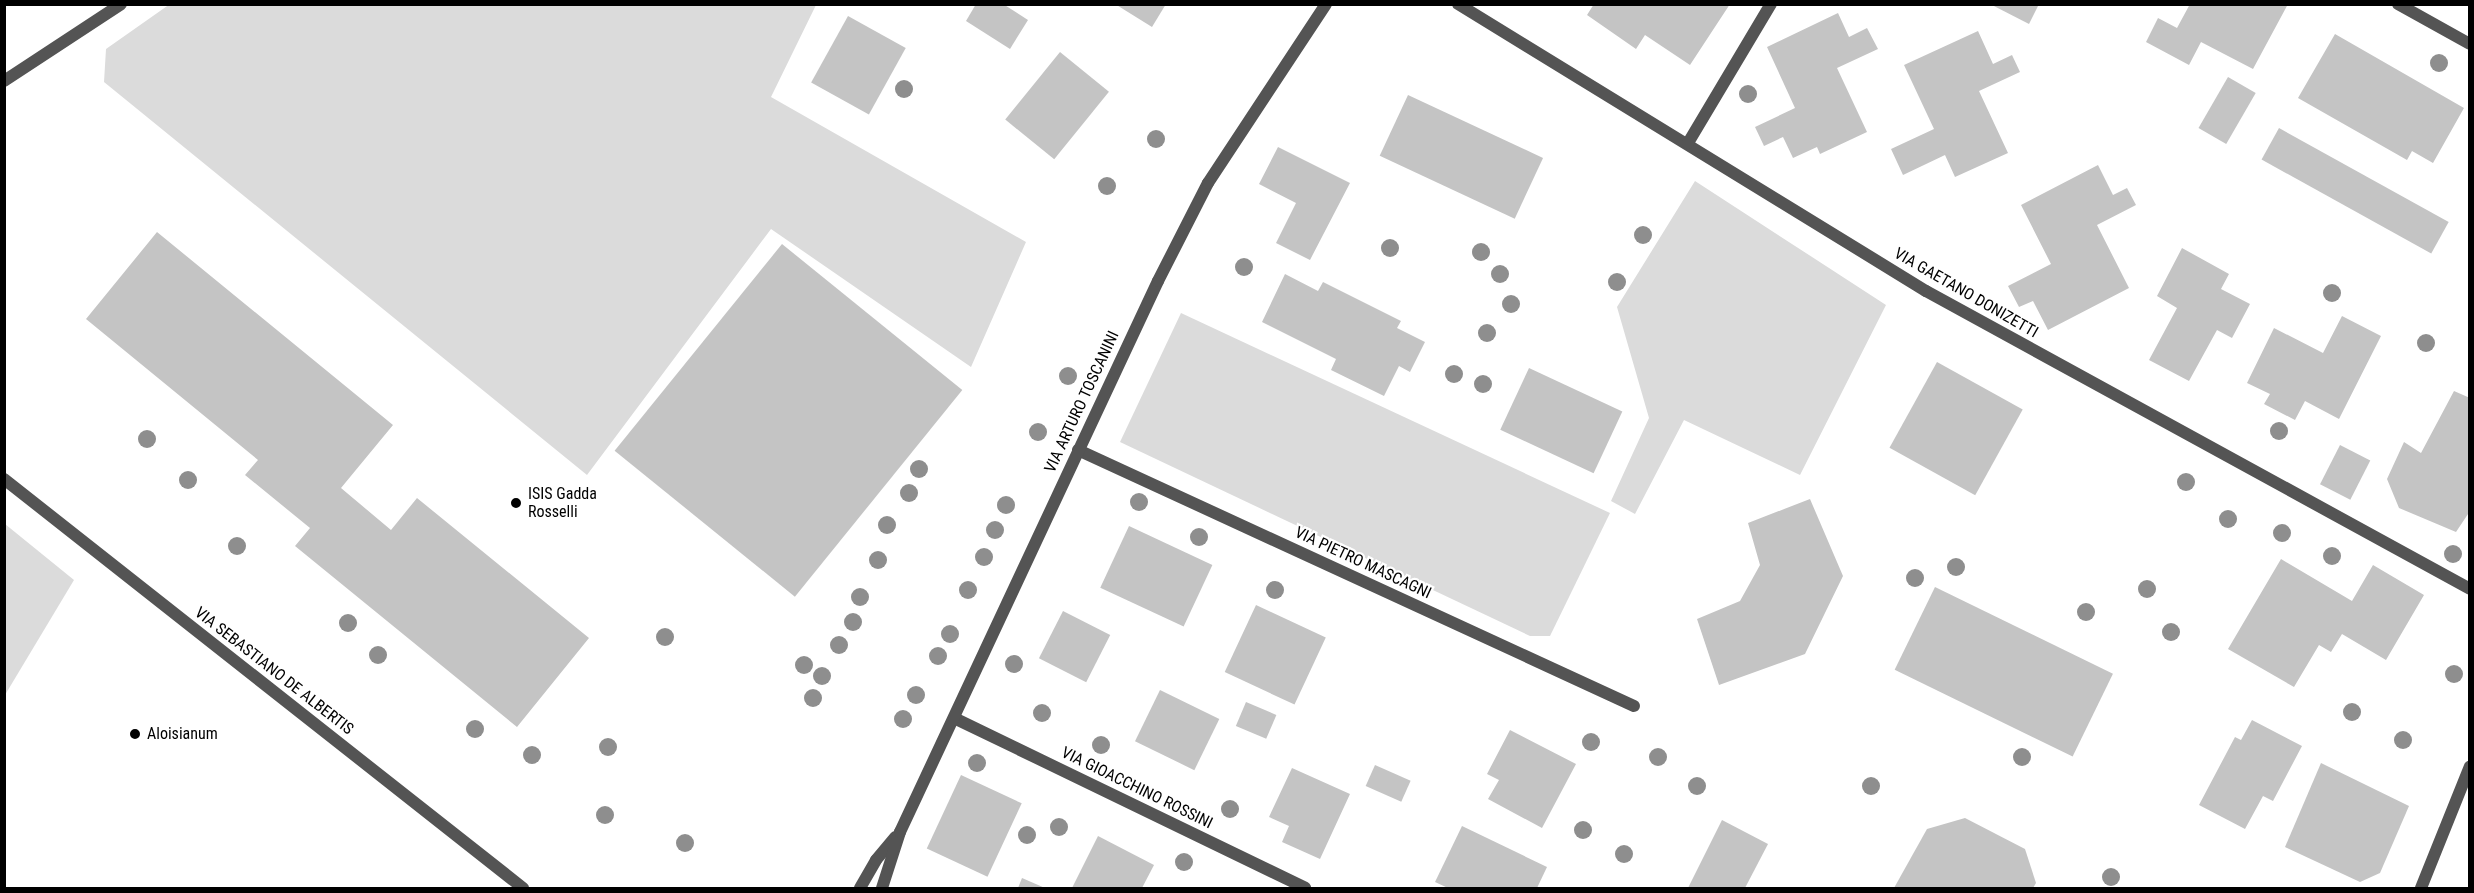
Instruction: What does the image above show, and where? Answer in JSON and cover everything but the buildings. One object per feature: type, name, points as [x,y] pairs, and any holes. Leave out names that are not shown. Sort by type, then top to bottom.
[{"type":"street","points":[[4,81],[121,4]]},
{"type":"street","name":"VIA ARTURO TOSCANINI","points":[[900,832],[1078,450],[1208,183],[1326,4]]},
{"type":"street","name":"VIA GAETANO DONIZETTI","points":[[1458,4],[1926,291],[2469,589]]},
{"type":"street","points":[[1688,143],[1771,4]]},
{"type":"street","points":[[2398,4],[2469,44]]},
{"type":"street","name":"VIA PIETRO MASCAGNI","points":[[1078,450],[1634,706]]},
{"type":"street","name":"VIA SEBASTIANO DE ALBERTIS","points":[[4,479],[523,888]]},
{"type":"street","name":"VIA GIOACCHINO ROSSINI","points":[[954,718],[1305,888]]},
{"type":"street","points":[[2421,888],[2469,766]]},
{"type":"street","points":[[860,888],[876,860],[900,832]]},
{"type":"street","points":[[882,888],[900,832]]},
{"type":"shaded area","points":[[170,4],[816,5],[771,97],[1026,242],[971,367],[771,229],[587,475],[104,82],[106,49]]},
{"type":"shaded area","points":[[1695,181],[1886,305],[1800,475],[1684,420],[1635,514],[1611,501],[1649,418],[1617,307]]},
{"type":"shaded area","points":[[1181,313],[1610,513],[1550,636],[1530,636],[1120,442]]},
{"type":"shaded area","points":[[5,524],[74,580],[5,695]]},
{"type":"place","name":"ISIS Gadda Rosselli","points":[[516,503]]},
{"type":"place","name":"Aloisianum","points":[[135,734]]}]
